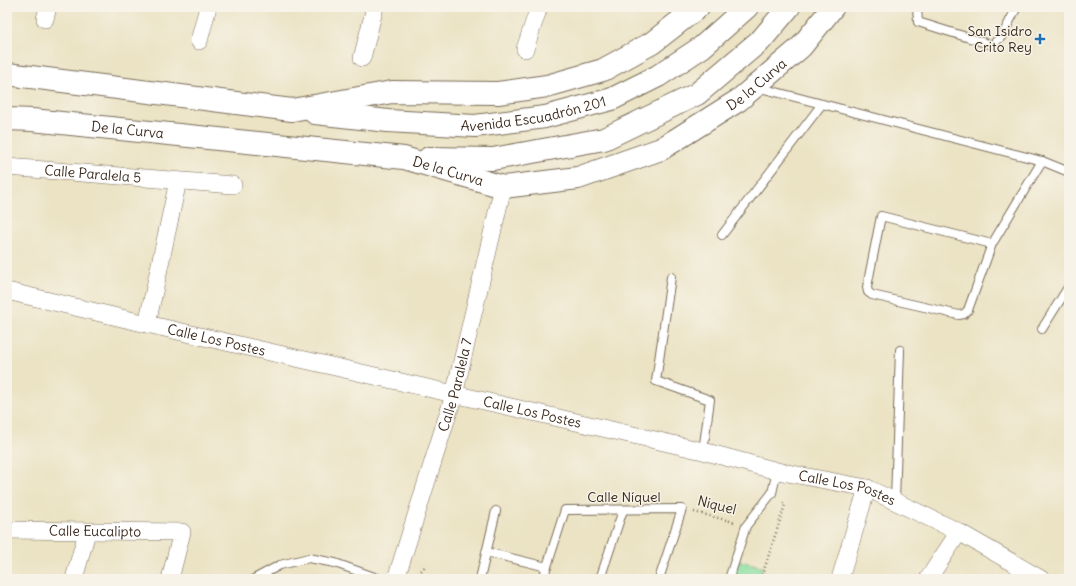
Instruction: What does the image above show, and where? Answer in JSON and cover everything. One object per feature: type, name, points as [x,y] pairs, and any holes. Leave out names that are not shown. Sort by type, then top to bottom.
[{"type":"main road","points":[[7,74],[292,110],[392,92],[498,93],[547,86],[603,70],[652,43],[698,7]]},
{"type":"main road","name":"Avenida Escuadrón 201","points":[[292,110],[388,121],[475,126],[545,117],[612,99],[658,76],[702,47],[747,7]]},
{"type":"main road","points":[[404,158],[493,159],[604,140],[697,94],[762,39],[789,7]]},
{"type":"main road","name":"De la Curva","points":[[7,119],[32,120],[404,158],[503,187],[578,178],[661,149],[739,100],[801,47],[831,9]]},
{"type":"street","points":[[199,41],[208,7]]},
{"type":"street","points":[[362,58],[375,7]]},
{"type":"street","points":[[525,49],[539,7]]},
{"type":"street","name":"Calle Paralela 5","points":[[7,167],[234,185]]},
{"type":"street","points":[[147,324],[178,181]]},
{"type":"street","name":"Calle Paralela 7","points":[[396,579],[454,394],[503,187]]},
{"type":"street","name":"Calle Los Postes","points":[[7,291],[703,451],[777,471],[867,488],[959,532],[1041,579]]},
{"type":"street","points":[[840,579],[867,488]]},
{"type":"street","name":"Calle Eucalipto","points":[[7,530],[182,532],[170,579]]},
{"type":"street","points":[[74,579],[87,532]]},
{"type":"street","points":[[928,579],[959,532]]},
{"type":"lane","points":[[917,7],[918,22],[992,45],[1002,36],[1017,7]]},
{"type":"lane","points":[[756,86],[1042,161],[1069,172]]},
{"type":"lane","points":[[722,235],[822,104]]},
{"type":"lane","points":[[992,244],[881,216],[867,287],[868,292],[872,295],[959,315],[964,314],[968,310],[992,244],[1042,161]]},
{"type":"lane","points":[[671,277],[656,381],[710,400],[703,451]]},
{"type":"lane","points":[[1042,329],[1069,286]]},
{"type":"lane","points":[[895,501],[900,350]]},
{"type":"lane","points":[[729,579],[746,526],[772,493],[777,471]]},
{"type":"lane","points":[[660,579],[682,509]]},
{"type":"lane","name":"Calle Níquel","points":[[547,567],[565,510],[682,509]]},
{"type":"lane","points":[[600,579],[623,510]]},
{"type":"lane","points":[[480,579],[496,511]]},
{"type":"lane","points":[[486,552],[547,567],[543,579]]},
{"type":"lane","points":[[254,579],[280,565],[309,558],[335,563],[380,579]]},
{"type":"path","points":[[761,579],[785,505],[772,493]]},
{"type":"path","name":"Niquel","points":[[682,509],[746,526]]},
{"type":"path","points":[[414,579],[426,565]]},
{"type":"green space","points":[[738,560],[763,567],[759,579],[732,579]]},
{"type":"place","name":"San Isidro Crito Rey","points":[[1040,39]]}]
